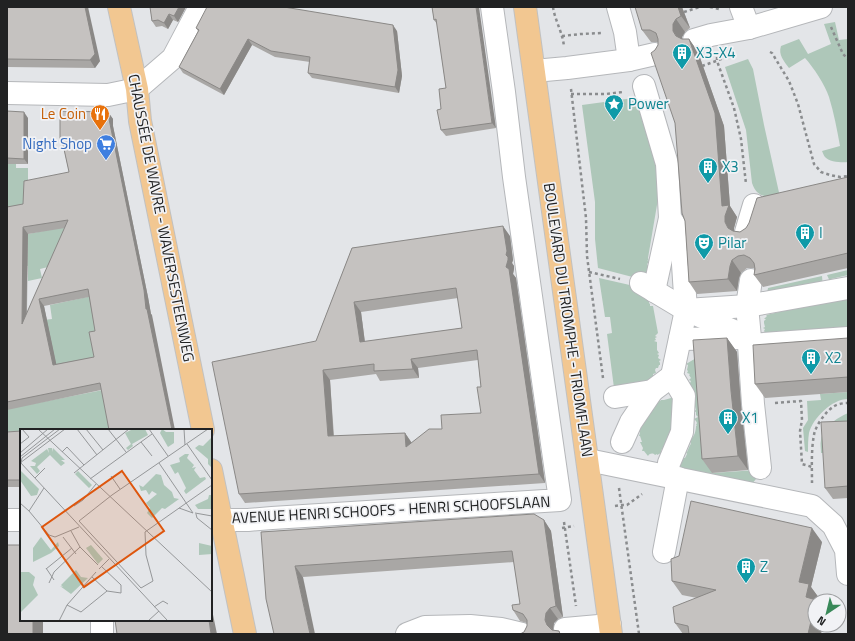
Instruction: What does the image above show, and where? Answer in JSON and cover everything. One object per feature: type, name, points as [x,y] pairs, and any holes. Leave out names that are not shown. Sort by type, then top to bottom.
[{"type":"main road","name":"CHAUSSÉE DE WAVRE - WAVERSESTEENWEG","points":[[119,7],[136,89],[141,128],[203,429]]},
{"type":"main road","name":"BOULEVARD DU TRIOMPHE - TRIOMFLAAN","points":[[525,7],[611,629]]},
{"type":"main road","points":[[212,480],[216,520],[245,634]]},
{"type":"street","points":[[7,93],[108,95],[136,89],[173,58],[200,7]]},
{"type":"street","points":[[492,7],[514,177],[562,508]]},
{"type":"street","points":[[618,7],[625,32],[629,60]]},
{"type":"street","points":[[741,7],[749,28]]},
{"type":"street","points":[[694,40],[711,35],[825,15]]},
{"type":"street","points":[[534,71],[629,60],[655,54]]},
{"type":"street","points":[[644,86],[667,164],[670,218],[647,287],[686,310],[715,322],[750,341]]},
{"type":"street","points":[[746,232],[754,205]]},
{"type":"street","points":[[620,453],[631,422],[652,391],[672,376],[680,339],[686,310],[681,234],[670,218]]},
{"type":"street","points":[[751,280],[747,306],[753,404],[760,468]]},
{"type":"street","points":[[686,310],[747,306],[848,288]]},
{"type":"street","points":[[680,339],[747,306]]},
{"type":"street","points":[[680,339],[750,341],[848,338]]},
{"type":"street","points":[[664,552],[671,470],[682,432],[684,396],[672,376]]},
{"type":"street","points":[[610,389],[652,391]]},
{"type":"street","points":[[588,460],[620,453],[671,470],[812,506],[833,525],[846,550],[848,574]]},
{"type":"street","name":"AVENUE HENRI SCHOOFS - HENRI SCHOOFSLAAN","points":[[216,520],[562,508]]},
{"type":"street","points":[[7,520],[20,520]]},
{"type":"street","points":[[102,621],[102,634]]},
{"type":"street","points":[[407,634],[425,628],[470,626],[501,629],[522,634]]},
{"type":"street","points":[[572,628],[611,629]]},
{"type":"path","points":[[553,7],[562,36]]},
{"type":"path","points":[[684,12],[700,7],[704,12]]},
{"type":"path","points":[[825,15],[843,54],[848,59]]},
{"type":"path","points":[[770,52],[789,81],[798,104],[814,164],[821,172],[840,177],[848,176]]},
{"type":"path","points":[[717,61],[734,108],[741,139],[746,191],[754,205]]},
{"type":"path","points":[[610,389],[589,272],[586,218],[572,94],[606,94],[633,90],[644,86]]},
{"type":"path","points":[[589,272],[647,287]]},
{"type":"path","points":[[801,401],[802,420],[800,431],[802,464],[812,467]]},
{"type":"path","points":[[812,506],[814,434],[822,418],[833,407],[848,402]]},
{"type":"path","points":[[620,453],[621,505],[639,634]]},
{"type":"path","points":[[562,508],[572,628]]},
{"type":"green space","points":[[835,22],[839,40],[848,39],[848,162],[836,162],[827,159],[822,151],[840,146],[831,103],[822,82],[805,58],[789,68],[780,52],[781,46],[799,39],[808,54],[831,44],[824,24]]},
{"type":"green space","points":[[748,59],[753,69],[780,197],[763,196],[754,188],[752,183],[746,130],[725,67]]},
{"type":"green space","points":[[641,97],[655,152],[659,185],[648,258],[649,261],[647,260],[649,262],[647,264],[649,268],[645,273],[644,280],[598,268],[595,239],[595,202],[582,105]]},
{"type":"green space","points":[[7,149],[16,149],[16,168],[28,168],[28,211],[7,214]]},
{"type":"green space","points":[[68,226],[56,265],[40,269],[42,278],[28,281],[28,266],[7,266],[7,241],[28,234]]},
{"type":"green space","points":[[848,270],[848,275],[831,279],[832,286],[827,275]]},
{"type":"green space","points":[[822,276],[823,288],[820,282],[767,293],[768,288]]},
{"type":"green space","points":[[599,278],[643,288],[650,306],[653,306],[658,333],[655,336],[657,337],[655,338],[656,340],[654,341],[657,342],[657,350],[659,353],[657,354],[659,355],[658,358],[661,360],[659,361],[660,365],[655,370],[656,373],[653,374],[652,380],[614,388],[607,334],[612,333],[610,317],[605,317]]},
{"type":"green space","points":[[92,296],[113,361],[58,372],[35,321],[52,319],[50,305]]},
{"type":"green space","points":[[848,296],[848,334],[766,334],[764,331],[764,321],[766,319],[764,319],[767,316],[766,315]]},
{"type":"green space","points":[[703,354],[712,473],[757,470],[756,479],[751,485],[677,468],[687,454],[686,452],[691,444],[690,441],[697,426],[694,419],[698,417],[694,411],[696,410],[689,383],[691,378],[689,375],[690,374],[687,373],[688,365],[686,364]]},
{"type":"green space","points":[[118,387],[122,429],[20,429],[20,442],[7,438],[7,409]]},
{"type":"green space","points":[[848,392],[848,399],[836,402],[824,410],[815,421],[809,433],[808,452],[805,451],[803,428],[808,420],[807,401],[821,400],[820,394]]},
{"type":"green space","points":[[673,398],[676,409],[666,444],[661,450],[661,453],[657,455],[651,454],[648,456],[644,451],[642,451],[643,448],[640,442],[642,442],[639,436],[639,428],[657,400],[660,401]]},
{"type":"green space","points":[[848,413],[848,433],[830,453],[821,453],[822,435],[835,420]]},
{"type":"building","points":[[7,7],[85,7],[95,54],[90,60],[7,59]]},
{"type":"building","points":[[150,7],[179,7],[174,16],[169,14],[164,23],[158,20],[152,21]]},
{"type":"building","points":[[207,7],[284,7],[393,25],[398,70],[395,87],[308,73],[310,57],[271,51],[248,39],[220,89],[179,67],[199,30],[196,28]]},
{"type":"building","points":[[432,7],[476,7],[492,123],[441,130],[437,110],[441,109],[439,89],[446,88],[436,19],[434,20]]},
{"type":"building","points":[[635,7],[678,7],[681,16],[676,19],[673,24],[673,31],[676,36],[682,39],[689,39],[715,113],[722,206],[729,205],[725,216],[725,222],[728,228],[733,231],[740,232],[746,228],[757,198],[848,177],[848,253],[754,275],[754,263],[750,258],[744,255],[738,256],[732,260],[728,279],[689,282],[685,221],[682,213],[675,123],[651,53],[658,45],[656,33],[650,30],[642,30]]},
{"type":"building","points":[[7,111],[24,112],[24,159],[7,158]]},
{"type":"building","points":[[60,111],[108,112],[144,290],[146,309],[172,429],[109,429],[100,383],[7,402],[7,207],[23,204],[24,181],[69,172],[62,140],[60,140]],"holes":[[[68,220],[22,324],[23,227]],[[88,289],[95,331],[89,332],[94,357],[53,365],[39,299]]]},
{"type":"building","points":[[503,226],[507,251],[506,255],[508,257],[506,267],[509,269],[539,474],[239,494],[212,362],[316,341],[352,248]],"holes":[[[456,288],[462,328],[360,342],[354,302]],[[477,350],[481,387],[477,387],[481,413],[441,415],[442,429],[429,429],[406,447],[405,433],[328,436],[323,370],[374,364],[374,371],[413,369],[411,359]]]},
{"type":"building","name":"X1","points":[[727,338],[738,456],[702,459],[693,340]]},
{"type":"building","points":[[848,338],[848,377],[755,384],[753,345]]},
{"type":"building","points":[[848,421],[848,486],[825,488],[821,422]]},
{"type":"building","points":[[20,431],[20,480],[7,480],[7,432]]},
{"type":"building","name":"Z","points":[[691,501],[812,528],[799,582],[809,584],[806,597],[808,634],[689,634],[688,626],[675,623],[673,607],[716,590],[672,581],[671,559],[679,556]]},
{"type":"building","points":[[534,514],[544,520],[556,606],[550,608],[546,613],[545,620],[547,625],[552,630],[559,631],[560,634],[520,634],[524,632],[527,626],[527,620],[523,614],[513,610],[512,605],[520,604],[512,551],[295,566],[310,634],[274,634],[266,599],[261,532]]},
{"type":"building","points":[[7,545],[20,545],[20,621],[33,621],[33,634],[7,634]]},
{"type":"building","points":[[115,621],[209,621],[211,634],[117,634]]},
{"type":"place","name":"X3-X4","points":[[682,70]]},
{"type":"place","name":"Power","points":[[614,121]]},
{"type":"place","name":"Le Coin","points":[[100,131]]},
{"type":"place","name":"Night Shop","points":[[106,161]]},
{"type":"place","name":"X3","points":[[708,184]]},
{"type":"place","name":"I","points":[[805,250]]},
{"type":"place","name":"Pilar","points":[[704,260]]},
{"type":"place","name":"X2","points":[[811,375]]},
{"type":"place","name":"X1","points":[[728,435]]},
{"type":"place","name":"Z","points":[[746,584]]}]
